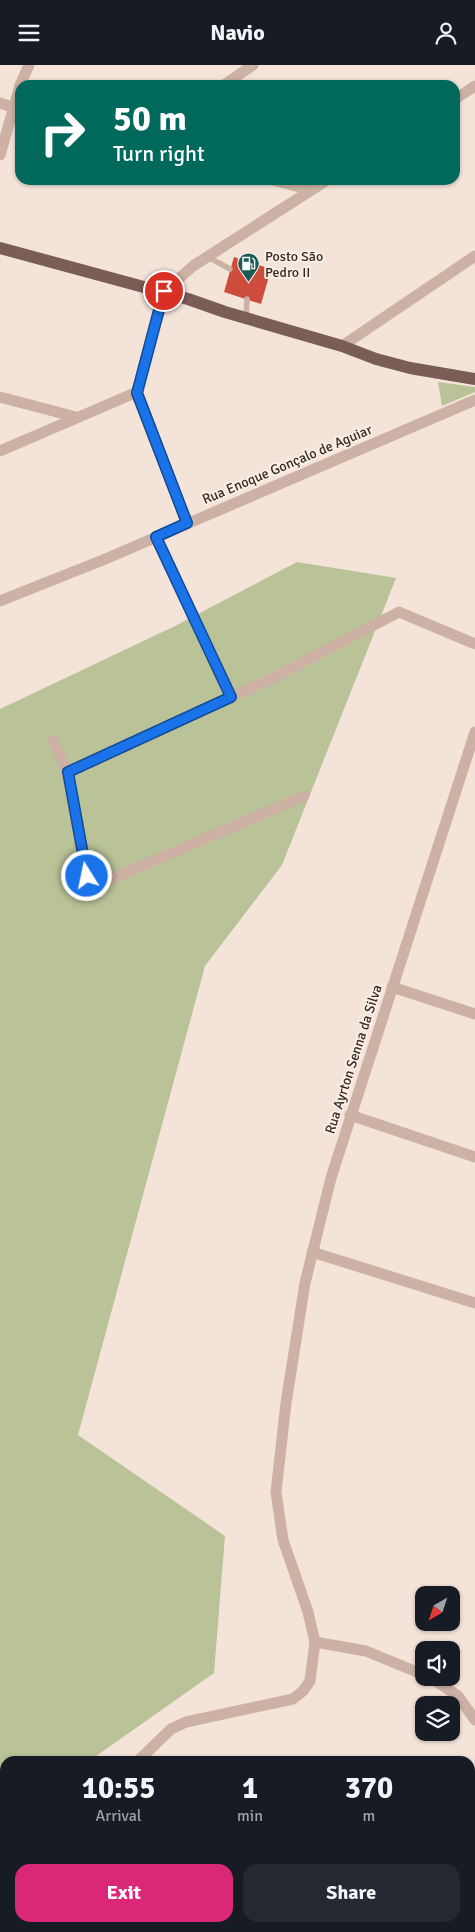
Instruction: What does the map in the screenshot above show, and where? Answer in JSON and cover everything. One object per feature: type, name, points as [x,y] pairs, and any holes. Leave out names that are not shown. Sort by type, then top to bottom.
[{"type":"main road","points":[[0,248],[164,291],[246,318],[342,346],[376,359],[410,368],[475,379]]},
{"type":"street","points":[[22,80],[28,65]]},
{"type":"street","points":[[231,80],[253,65]]},
{"type":"street","points":[[460,96],[475,86]]},
{"type":"street","points":[[0,103],[15,108]]},
{"type":"street","points":[[0,155],[15,111]]},
{"type":"street","points":[[292,185],[311,190]]},
{"type":"street","points":[[187,523],[137,393],[164,291],[180,276],[319,185]]},
{"type":"street","points":[[342,346],[475,256]]},
{"type":"street","points":[[0,451],[76,417],[137,393]]},
{"type":"street","points":[[0,397],[76,417]]},
{"type":"street","name":"Rua Enoque Gonçalo de Aguiar","points":[[0,601],[156,537],[475,400]]},
{"type":"street","points":[[156,537],[231,697]]},
{"type":"street","points":[[68,772],[231,697],[399,613],[475,644]]},
{"type":"street","name":"Rua Ayrton Senna da Silva","points":[[316,1642],[283,1540],[277,1507],[277,1475],[286,1403],[305,1283],[331,1177],[350,1115],[475,731]]},
{"type":"street","points":[[53,740],[68,772],[87,876],[91,883],[97,885],[304,797]]},
{"type":"street","points":[[392,987],[475,1013]]},
{"type":"street","points":[[350,1115],[475,1157]]},
{"type":"street","points":[[312,1252],[475,1303]]},
{"type":"street","points":[[143,1756],[171,1729],[186,1722],[293,1699],[303,1691],[310,1681],[316,1642],[366,1651],[415,1671]]},
{"type":"street","points":[[443,1686],[458,1696],[475,1720]]},
{"type":"lane","points":[[208,257],[230,269]]},
{"type":"lane","points":[[246,318],[248,299]]},
{"type":"green space","points":[[438,382],[475,387],[475,392],[442,406]]},
{"type":"green space","points":[[297,562],[396,578],[282,865],[205,966],[78,1435],[225,1536],[214,1673],[96,1756],[0,1756],[0,709],[175,626]]},
{"type":"building","points":[[234,257],[271,269],[261,304],[224,292]]},
{"type":"place","name":"Posto São Pedro II","points":[[249,283]]},
{"type":"route","points":[[87,876],[68,772],[231,697],[156,537],[187,523],[137,393],[151,331],[164,291]]}]
